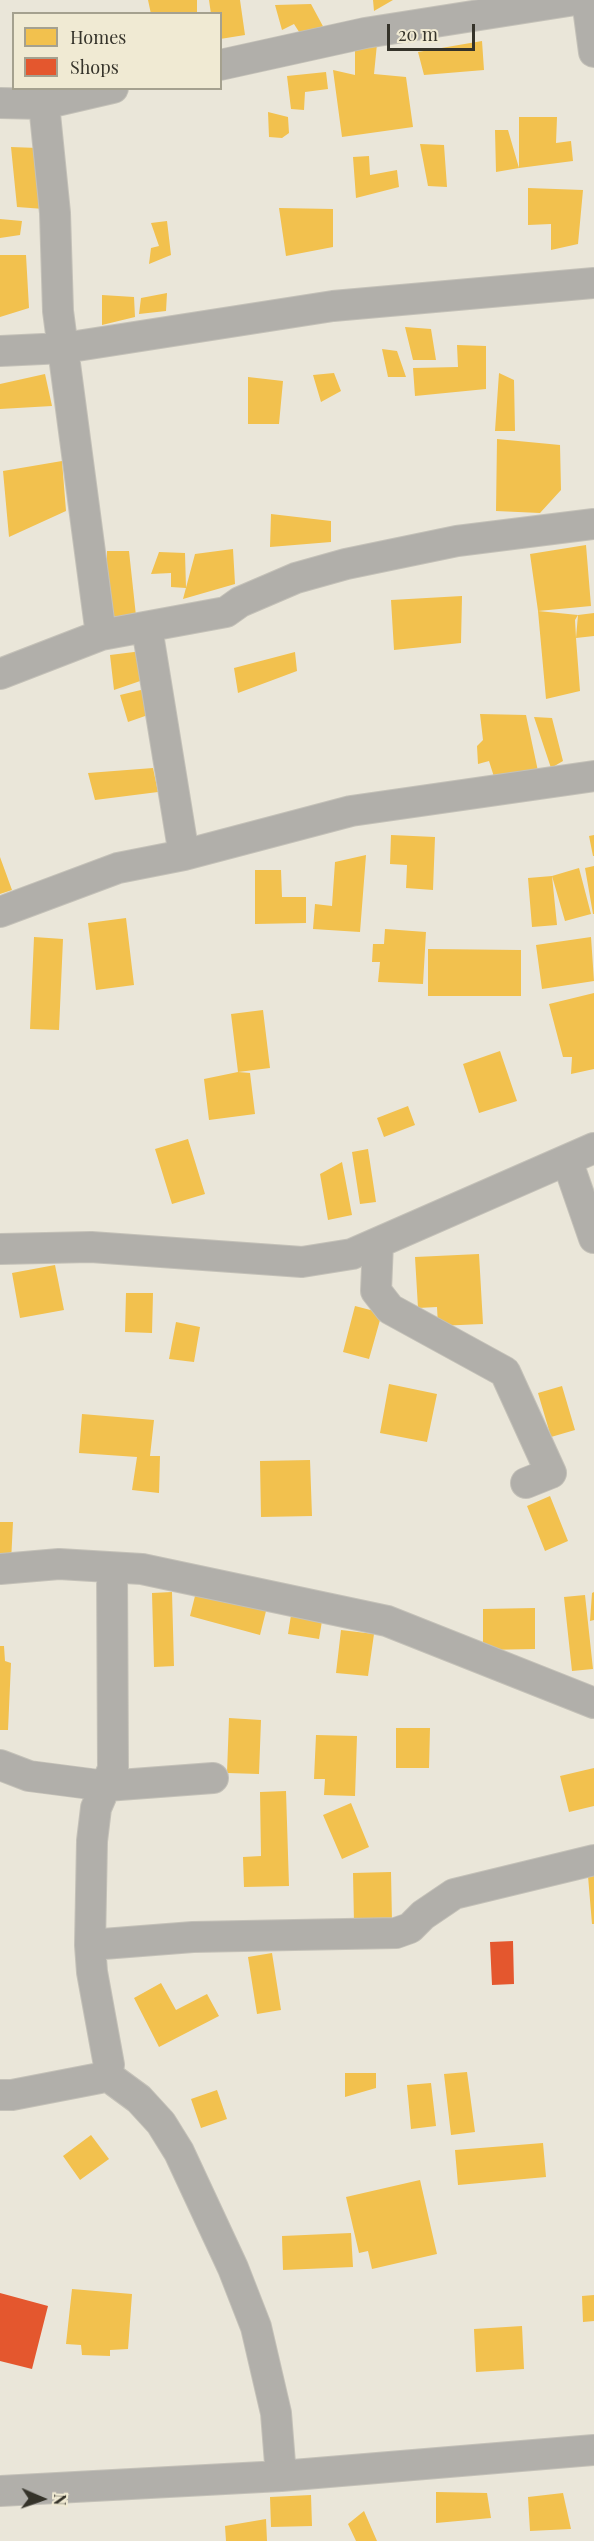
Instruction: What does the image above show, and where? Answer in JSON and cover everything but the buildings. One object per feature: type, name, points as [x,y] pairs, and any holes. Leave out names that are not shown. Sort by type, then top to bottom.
[{"type":"street","points":[[222,65],[365,33],[575,0]]},
{"type":"street","points":[[587,0],[594,52]]},
{"type":"street","points":[[0,103],[44,104],[104,90]]},
{"type":"street","points":[[44,104],[55,213],[58,311],[101,635]]},
{"type":"street","points":[[0,351],[64,348],[333,306],[594,283]]},
{"type":"street","points":[[0,674],[101,635],[226,612],[240,602],[296,578],[346,564],[457,541],[594,524]]},
{"type":"street","points":[[147,628],[184,855]]},
{"type":"street","points":[[0,912],[118,868],[184,855],[351,811],[594,776]]},
{"type":"street","points":[[0,1249],[91,1247],[302,1262],[352,1254],[594,1148]]},
{"type":"street","points":[[567,1160],[594,1238]]},
{"type":"street","points":[[378,1243],[376,1291],[390,1309],[505,1372],[551,1473],[526,1483]]},
{"type":"street","points":[[0,1569],[60,1564],[142,1569],[387,1621],[594,1703]]},
{"type":"street","points":[[0,2095],[12,2095],[100,2078],[105,2074],[109,2065],[90,1945],[92,1841],[96,1808],[113,1769],[112,1568]]},
{"type":"street","points":[[0,1765],[29,1776],[106,1786],[213,1778]]},
{"type":"street","points":[[90,1945],[193,1937],[396,1934],[410,1928],[423,1915],[454,1894],[594,1860]]},
{"type":"street","points":[[105,2074],[139,2099],[160,2123],[179,2152],[233,2268],[256,2327],[276,2413],[281,2476]]},
{"type":"street","points":[[0,2491],[281,2476],[594,2450]]}]
